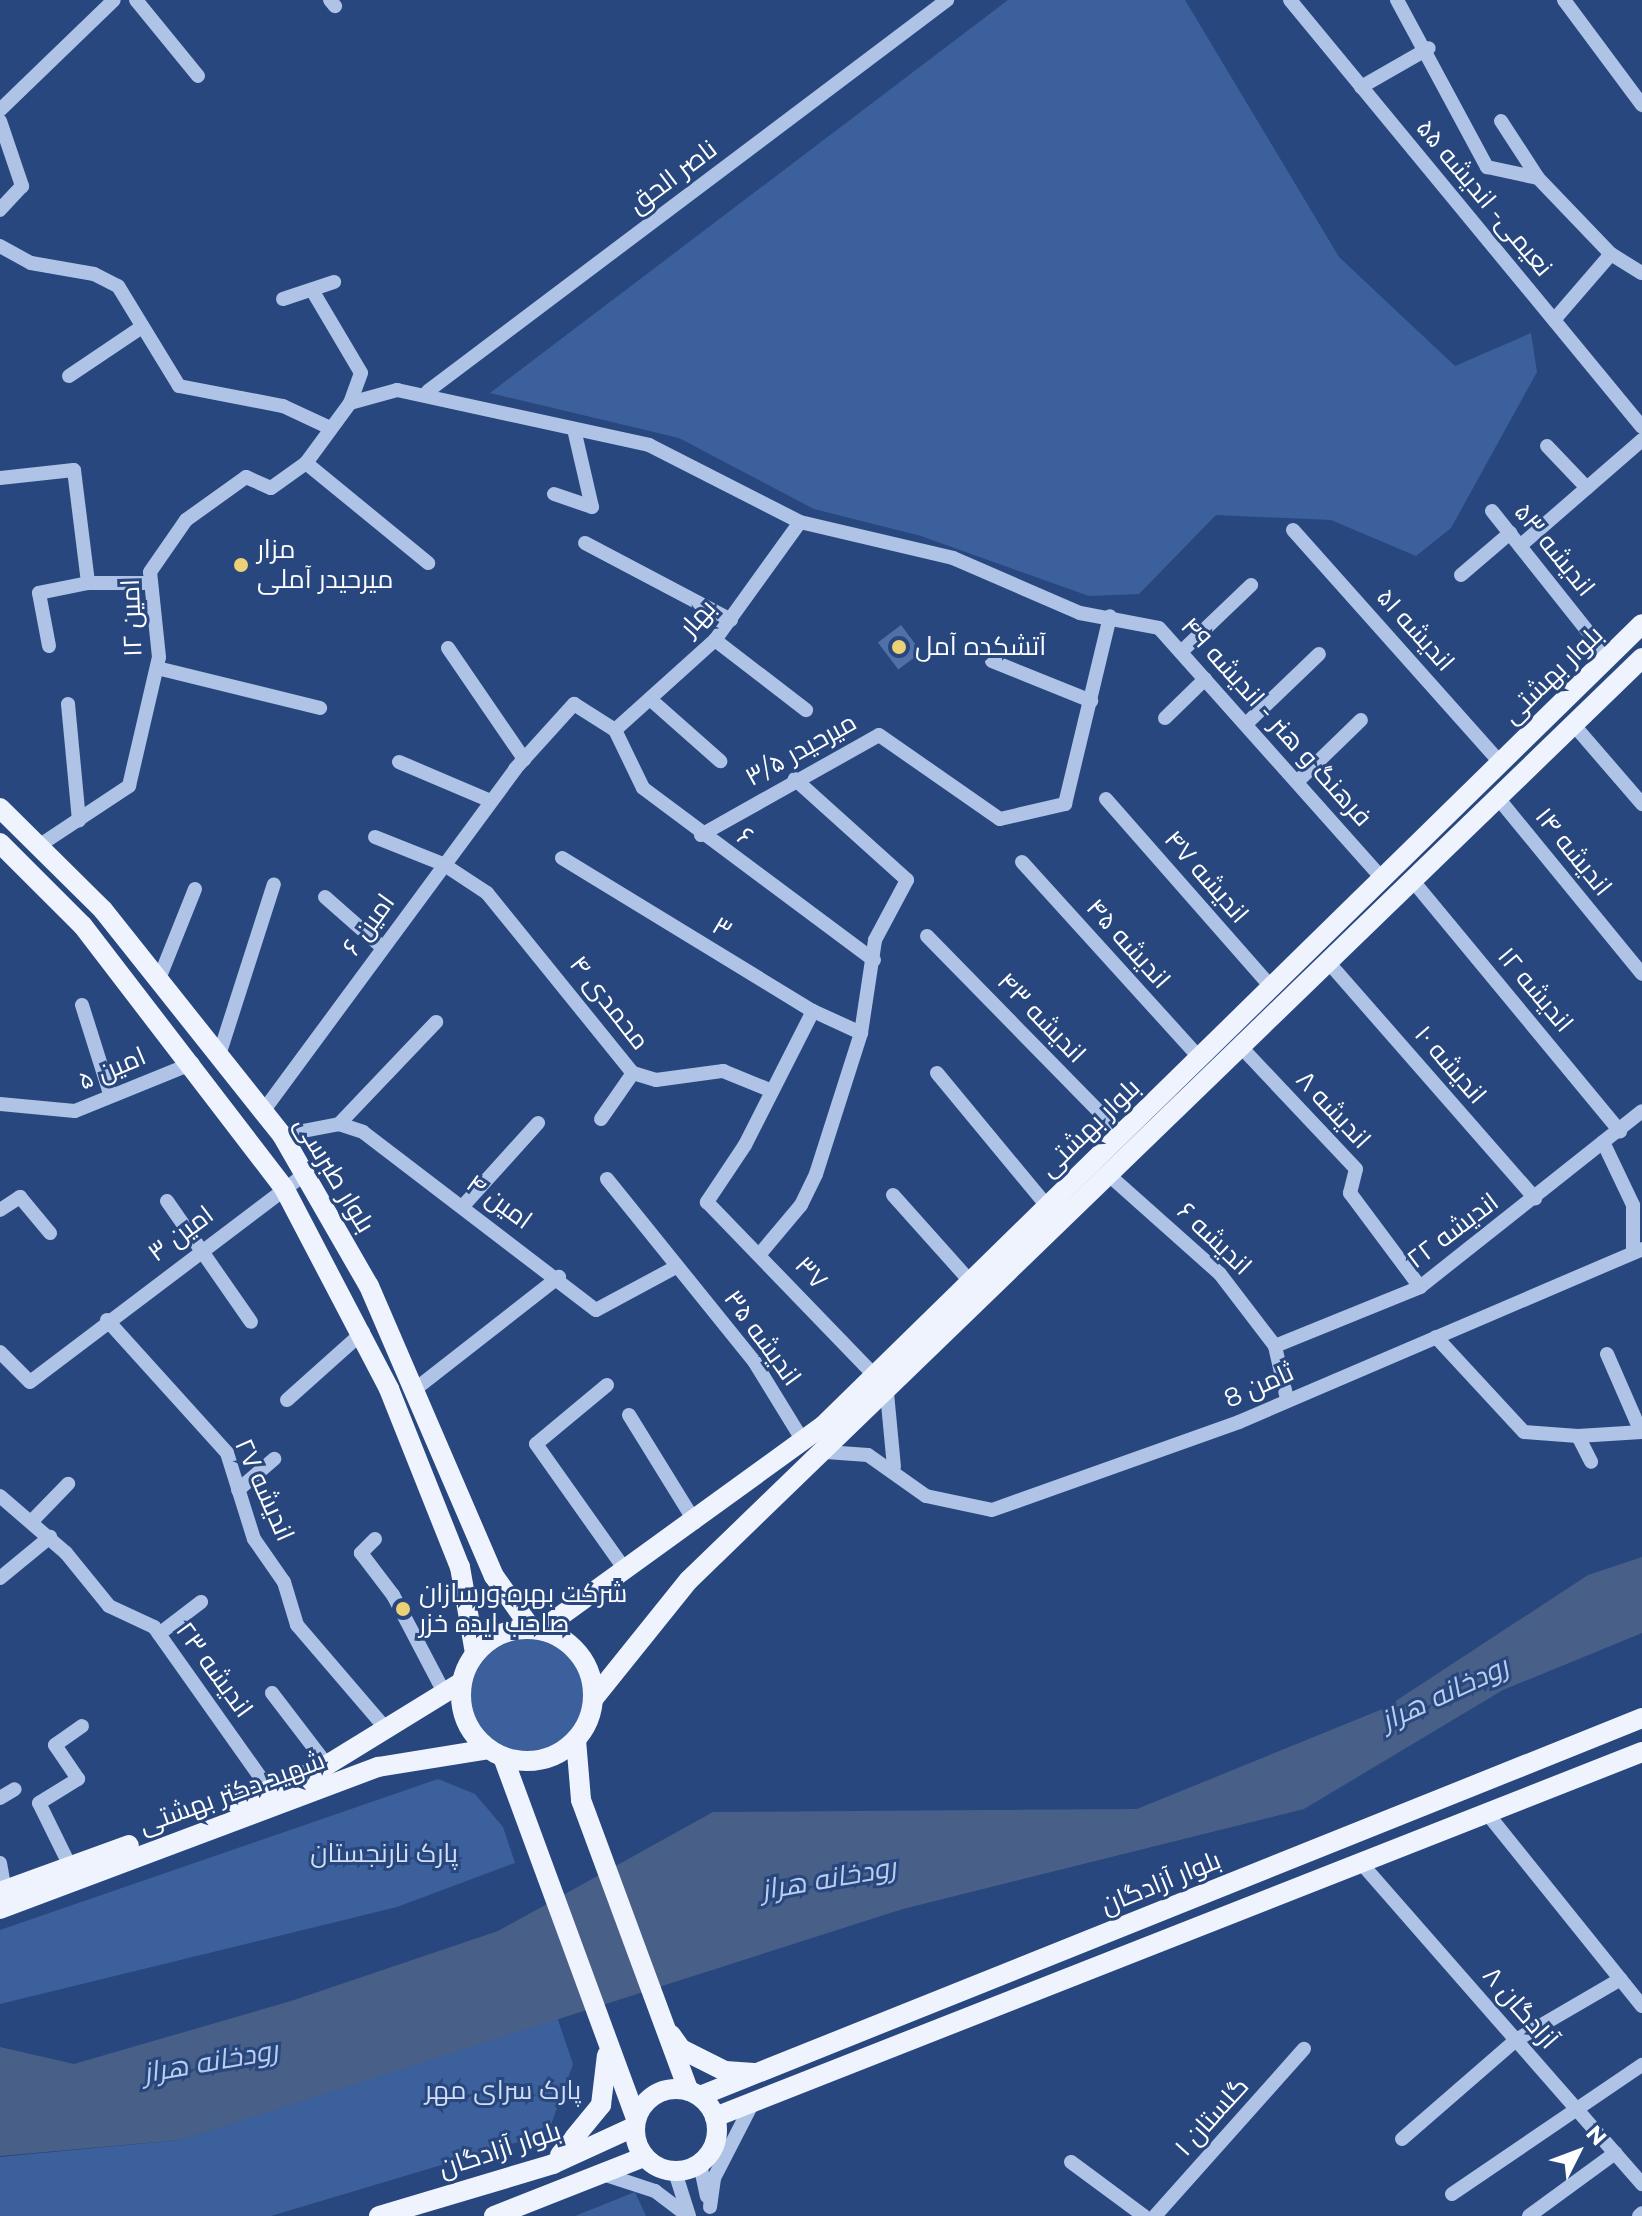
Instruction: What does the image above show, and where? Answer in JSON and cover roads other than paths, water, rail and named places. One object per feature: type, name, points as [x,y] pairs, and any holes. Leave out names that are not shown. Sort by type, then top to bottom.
[{"type":"main road","name":"بلوار بهشتی","points":[[536,1629],[626,1571],[803,1441],[1642,624]]},
{"type":"main road","name":"بلوار بهشتی","points":[[594,1698],[689,1580],[887,1393],[1642,658]]},
{"type":"main road","points":[[1500,762],[1516,780]]},
{"type":"main road","points":[[1481,781],[1498,798]]},
{"type":"main road","name":"بلوار طبرسی","points":[[0,808],[40,845],[159,979],[220,1052],[282,1135],[306,1173],[418,1387],[494,1576],[536,1629]]},
{"type":"main road","name":"بلوار طبرسی","points":[[0,843],[83,926],[193,1063],[284,1188],[363,1332],[460,1567],[475,1653]]},
{"type":"main road","points":[[494,2216],[644,2157],[675,2172],[700,2164],[715,2143],[715,2117],[694,2093],[664,2025],[581,1800],[576,1740],[594,1698],[574,1647],[536,1629],[500,1634],[475,1653],[454,1688],[466,1720],[496,1753],[529,1819],[635,2122],[644,2157]]},
{"type":"main road","name":"شهید دکتر بهشتی","points":[[2,1897],[70,1866],[270,1791],[327,1765],[454,1688]]},
{"type":"main road","name":"بلوار آزادگان","points":[[694,2093],[760,2073],[1642,1718]]},
{"type":"main road","points":[[496,1753],[542,1760],[576,1740]]},
{"type":"main road","points":[[715,2117],[751,2106],[1077,1980],[1486,1812],[1642,1752]]},
{"type":"main road","name":"شهید دکتر بهشتی","points":[[2,1897],[378,1767],[496,1753]]},
{"type":"main road","points":[[1111,1931],[1126,1960]]},
{"type":"main road","points":[[1065,1950],[1077,1980]]},
{"type":"main road","points":[[664,2025],[681,2049],[702,2060],[725,2071],[760,2073]]},
{"type":"main road","points":[[553,2164],[601,2105],[607,2047]]},
{"type":"main road","points":[[635,2122],[656,2093],[694,2093]]},
{"type":"main road","name":"بلوار آزادگان","points":[[379,2216],[553,2164],[635,2122]]},
{"type":"street","points":[[0,110],[114,0]]},
{"type":"street","points":[[136,0],[198,76]]},
{"type":"street","name":"ناصر الحق","points":[[428,391],[947,0]]},
{"type":"street","name":"نعیمی- اندیشه ۵۵","points":[[1290,0],[1642,427]]},
{"type":"street","points":[[1397,0],[1429,48],[1487,167],[1538,178]]},
{"type":"street","points":[[1564,0],[1642,105]]},
{"type":"street","points":[[1361,87],[1429,48]]},
{"type":"street","points":[[0,121],[22,186],[0,210]]},
{"type":"street","points":[[1501,121],[1538,178],[1611,254],[1636,268]]},
{"type":"street","points":[[0,246],[31,263],[105,278],[142,327],[179,386],[283,406],[328,427]]},
{"type":"street","points":[[1554,320],[1611,254]]},
{"type":"street","points":[[283,299],[334,282]]},
{"type":"street","points":[[312,290],[361,373],[350,403]]},
{"type":"street","points":[[69,376],[142,327]]},
{"type":"street","name":"فرهنگ و هنر - اندیشه ۴۹","points":[[350,403],[371,394],[428,391],[682,456],[800,522],[953,558],[1080,613],[1110,616],[1159,628],[1382,878]]},
{"type":"street","name":"امین ۱۲","points":[[40,845],[129,786],[157,668],[150,572],[186,520],[246,477],[271,488],[306,463],[328,427],[350,403]]},
{"type":"street","points":[[554,494],[592,507],[574,429]]},
{"type":"street","points":[[1520,546],[1642,440]]},
{"type":"street","points":[[1547,446],[1587,488]]},
{"type":"street","points":[[306,463],[428,563]]},
{"type":"street","points":[[0,478],[74,470],[88,583]]},
{"type":"street","name":"اندیشه ۵۳","points":[[1492,511],[1608,657]]},
{"type":"street","name":"بهار","points":[[615,730],[715,640],[800,522]]},
{"type":"street","name":"اندیشه ۵۱","points":[[1293,530],[1500,762]]},
{"type":"street","points":[[1461,575],[1510,533]]},
{"type":"street","points":[[585,543],[731,620]]},
{"type":"street","points":[[49,646],[39,593],[88,583],[151,583]]},
{"type":"street","points":[[1181,652],[1251,585]]},
{"type":"street","points":[[992,661],[1091,701],[1110,616]]},
{"type":"street","points":[[715,640],[806,710]]},
{"type":"street","points":[[448,648],[519,764]]},
{"type":"street","points":[[1246,724],[1319,654]]},
{"type":"street","points":[[157,668],[320,708]]},
{"type":"street","points":[[1165,718],[1205,679]]},
{"type":"street","points":[[650,699],[720,761]]},
{"type":"street","name":"میرحیدر ۳/۵","points":[[701,835],[795,779],[879,735],[1000,819],[1065,804],[1091,701]]},
{"type":"street","points":[[68,704],[79,820]]},
{"type":"street","name":"امین ۶","points":[[264,1110],[519,764],[574,704],[615,730]]},
{"type":"street","points":[[1297,782],[1361,720]]},
{"type":"street","points":[[1573,724],[1642,804]]},
{"type":"street","name":"۶","points":[[615,730],[643,788],[701,835],[874,960]]},
{"type":"street","points":[[399,762],[491,801]]},
{"type":"street","points":[[759,1255],[801,1205],[816,1174],[861,1033],[874,960],[888,908],[907,880],[795,779]]},
{"type":"street","name":"اندیشه ۱۴","points":[[1498,798],[1642,974]]},
{"type":"street","name":"اندیشه ۴۷","points":[[1106,799],[1271,987]]},
{"type":"street","name":"محمدی ۴","points":[[375,837],[443,864],[487,893],[633,1073],[656,1080],[723,1071],[772,1091]]},
{"type":"street","name":"۳","points":[[562,858],[813,1011],[861,1033]]},
{"type":"street","name":"اندیشه ۴۵","points":[[1022,862],[1199,1057]]},
{"type":"street","name":"اندیشه ۱۲","points":[[1413,881],[1620,1131]]},
{"type":"street","points":[[220,1052],[274,884]]},
{"type":"street","points":[[159,979],[195,889]]},
{"type":"street","points":[[325,897],[382,947]]},
{"type":"street","name":"اندیشه ۴۳","points":[[927,936],[1121,1134]]},
{"type":"street","name":"اندیشه ۱۰","points":[[1329,963],[1535,1198]]},
{"type":"street","points":[[82,1005],[110,1094]]},
{"type":"street","points":[[772,1091],[813,1011]]},
{"type":"street","points":[[282,1135],[339,1124],[436,1022]]},
{"type":"street","name":"اندیشه ۸","points":[[1242,1048],[1356,1169],[1350,1193],[1420,1287]]},
{"type":"street","name":"امین ۵","points":[[0,1104],[75,1111],[110,1094],[193,1063]]},
{"type":"street","points":[[601,1119],[633,1073]]},
{"type":"street","points":[[937,1073],[1047,1206]]},
{"type":"street","name":"۳۷","points":[[772,1091],[708,1196],[709,1209],[759,1255],[874,1375]]},
{"type":"street","name":"اندیشه ۲۲","points":[[1275,1346],[1420,1287],[1642,1111]]},
{"type":"street","points":[[463,1206],[538,1123]]},
{"type":"street","name":"امین ۴","points":[[339,1124],[393,1152],[559,1277],[580,1302],[604,1310],[674,1268]]},
{"type":"street","points":[[1603,1142],[1633,1205],[1638,1250]]},
{"type":"street","name":"امین ۳","points":[[0,1352],[30,1382],[107,1320],[306,1173]]},
{"type":"street","name":"اندیشه ۶","points":[[1110,1176],[1220,1274],[1275,1346]]},
{"type":"street","name":"اندیشه ۳۵","points":[[607,1179],[674,1268],[754,1361],[803,1441]]},
{"type":"street","points":[[893,1195],[970,1281]]},
{"type":"street","points":[[0,1210],[20,1197],[50,1233]]},
{"type":"street","points":[[167,1201],[251,1322]]},
{"type":"street","name":"ثامن 8","points":[[894,1467],[926,1496],[992,1510],[1287,1399],[1638,1250]]},
{"type":"street","points":[[418,1387],[559,1277]]},
{"type":"street","name":"اندیشه ۲۷","points":[[107,1320],[227,1453],[238,1490],[297,1625],[387,1730]]},
{"type":"street","points":[[287,1400],[363,1332]]},
{"type":"street","points":[[1436,1337],[1531,1438],[1642,1432],[1607,1354]]},
{"type":"street","points":[[1275,1346],[1287,1399]]},
{"type":"street","points":[[607,1385],[536,1444],[626,1571]]},
{"type":"street","points":[[887,1393],[894,1467]]},
{"type":"street","points":[[629,1415],[695,1522]]},
{"type":"street","points":[[1578,1436],[1591,1462]]},
{"type":"street","points":[[826,1452],[868,1455],[894,1467]]},
{"type":"street","points":[[238,1490],[274,1459]]},
{"type":"street","points":[[32,1521],[68,1484]]},
{"type":"street","name":"اندیشه ۲۳","points":[[0,1496],[50,1537],[109,1606],[159,1634],[270,1791]]},
{"type":"street","points":[[0,1578],[50,1537]]},
{"type":"street","points":[[375,1539],[361,1553],[393,1595],[454,1688]]},
{"type":"street","points":[[159,1634],[201,1602]]},
{"type":"street","points":[[272,1693],[327,1765]]},
{"type":"street","points":[[70,1866],[39,1803],[78,1779],[55,1745],[82,1726]]},
{"type":"street","points":[[0,1798],[15,1789]]},
{"type":"street","points":[[1486,1812],[1642,2006]]},
{"type":"street","points":[[0,1863],[2,1897]]},
{"type":"street","name":"آزادگان ۸","points":[[1361,1863],[1642,2184]]},
{"type":"street","points":[[1402,2139],[1516,2040],[1621,1979]]},
{"type":"street","name":"گلستان ۱","points":[[1155,2216],[1304,2049]]},
{"type":"street","points":[[1452,2194],[1575,2107],[1642,2065]]},
{"type":"street","points":[[711,2211],[714,2178],[751,2106]]},
{"type":"street","points":[[1529,2216],[1615,2153]]},
{"type":"street","points":[[1071,2162],[1144,2216]]},
{"type":"street","points":[[700,2164],[711,2211]]},
{"type":"street","points":[[675,2172],[688,2216]]},
{"type":"street","points":[[602,2174],[655,2191],[688,2216]]},
{"type":"water","name":"رودخانه هراز","points":[[1642,1557],[1642,1633],[1503,1690],[1304,1809],[903,1909],[180,2140],[0,2156],[0,2047],[74,2064],[291,2001],[498,1931],[713,1812],[1137,1809],[1385,1708],[1588,1575]]},
{"type":"place","name":"مزار میرحیدر آملی","points":[[241,565]]},
{"type":"place","name":"آتشکده آمل","points":[[899,647]]},
{"type":"place","name":"شرکت بهره ورسازان صاحب ایده خزر","points":[[403,1609]]},
{"type":"park label","name":"پارک نارنجستان","points":[[384,1854]]},
{"type":"park label","name":"پارک سرای مهر","points":[[503,2091]]}]
